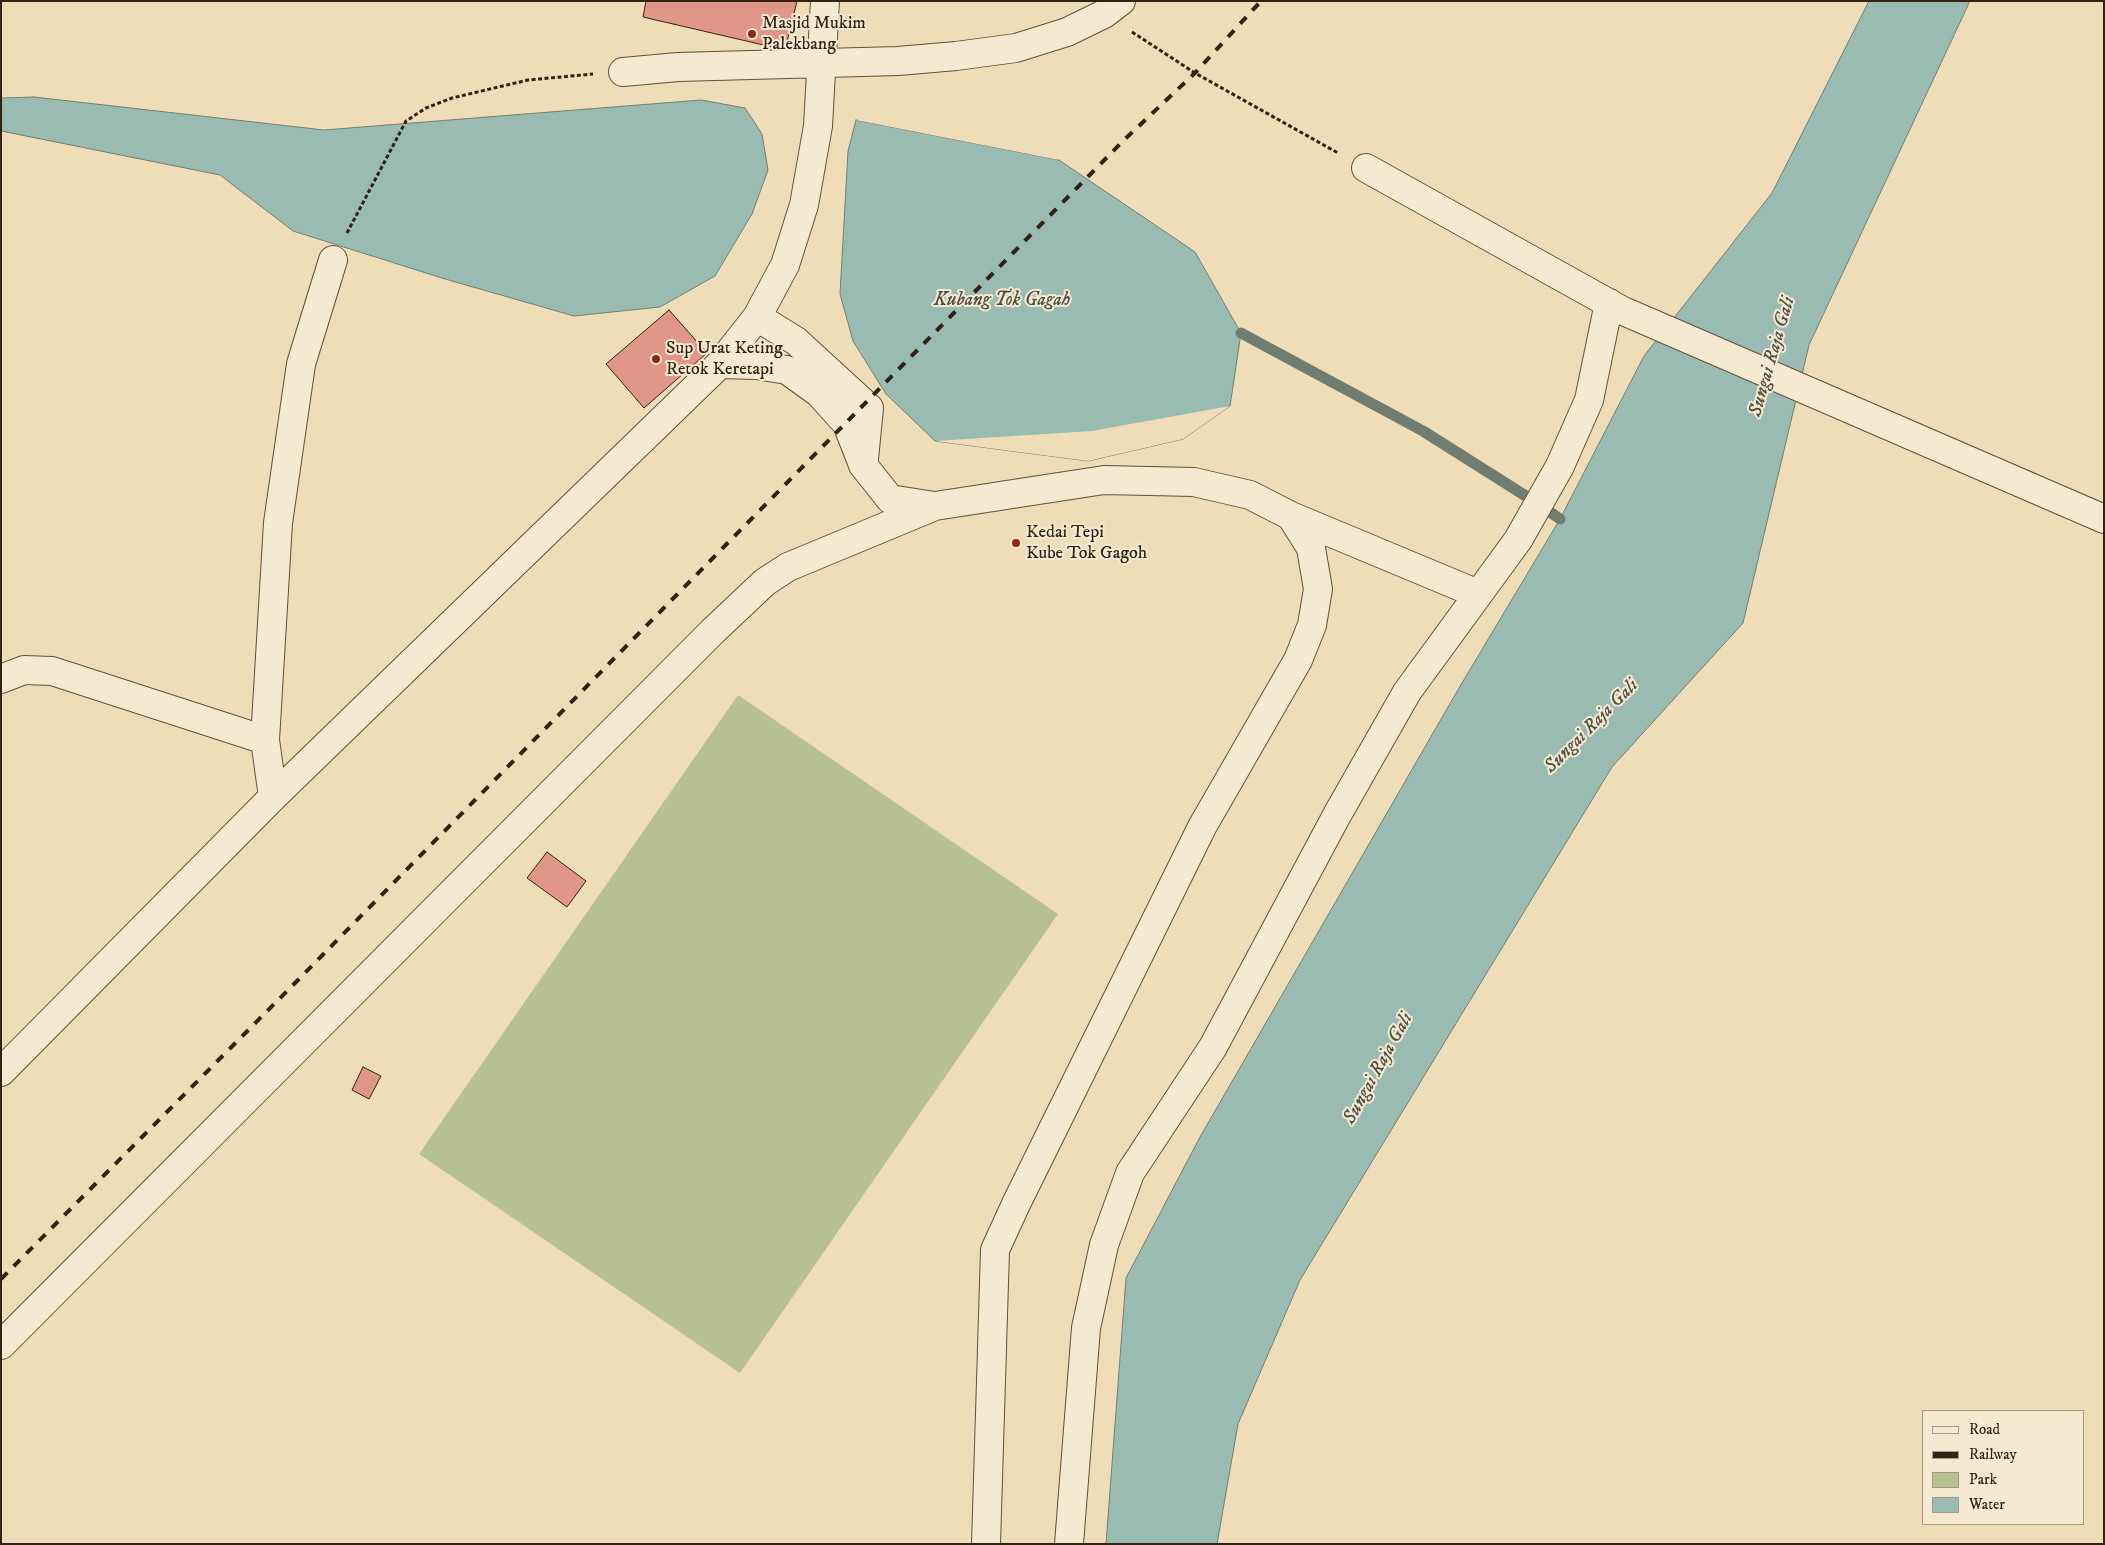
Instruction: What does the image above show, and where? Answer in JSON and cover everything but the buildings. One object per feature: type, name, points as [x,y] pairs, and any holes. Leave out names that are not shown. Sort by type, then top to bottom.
[{"type":"street","points":[[1,1072],[273,797],[720,364],[757,316],[785,265],[804,205],[818,126],[825,1]]},
{"type":"street","points":[[623,72],[678,66],[898,61],[956,56],[1016,48],[1066,32],[1113,8]]},
{"type":"street","points":[[1366,168],[1615,307],[2104,519]]},
{"type":"street","points":[[273,797],[266,740],[278,523],[301,364],[333,260]]},
{"type":"street","points":[[1069,1544],[1086,1328],[1104,1245],[1130,1173],[1213,1047],[1337,815],[1407,692],[1518,540],[1560,466],[1588,400],[1615,307]]},
{"type":"street","points":[[757,316],[796,341],[869,408],[863,465]]},
{"type":"street","points":[[720,364],[756,365],[786,370],[819,393],[847,424],[863,465],[890,499],[936,506]]},
{"type":"street","points":[[1,1346],[712,631],[765,582],[788,567],[936,506],[1104,480],[1194,482],[1250,495],[1291,516],[1478,594]]},
{"type":"street","points":[[986,1544],[995,1250],[1020,1195],[1202,827],[1298,660],[1312,625],[1318,589],[1311,548],[1291,516]]},
{"type":"street","points":[[1,679],[24,670],[52,671],[266,740]]},
{"type":"path","points":[[1113,8],[1195,73],[1366,168]]},
{"type":"path","points":[[333,260],[406,121],[426,108],[452,98],[528,80],[623,72]]},
{"type":"green space","points":[[738,695],[1058,914],[740,1373],[419,1154]]},
{"type":"water","name":"Sungai Raja Gali","points":[[1869,1],[1970,1],[1809,345],[1743,623],[1612,767],[1300,1280],[1238,1424],[1217,1544],[1106,1544],[1126,1278],[1200,1137],[1459,688],[1560,519],[1644,356],[1772,193]]},
{"type":"water","points":[[34,97],[324,130],[701,100],[745,108],[762,134],[768,170],[752,214],[715,276],[660,307],[574,316],[445,279],[293,231],[220,175],[1,131],[1,98]]},
{"type":"water","name":"Kubang Tok Gagah","points":[[856,120],[1059,160],[1195,252],[1241,333],[1230,406],[1183,439],[1088,461],[935,441],[886,394],[853,341],[840,294],[848,151]]},
{"type":"pier","points":[[856,120],[866,120],[1051,156],[1059,160]]},
{"type":"pier","points":[[1230,406],[1183,439],[1088,461],[935,441],[1092,431]]},
{"type":"waterway","points":[[1241,333],[1423,431],[1529,498]]},
{"type":"waterway","points":[[1550,512],[1560,519]]},
{"type":"railway","points":[[1,1279],[298,980],[1124,140],[1195,73],[1261,1]]},
{"type":"place","name":"Masjid Mukim Palekbang","points":[[752,34]]},
{"type":"place","name":"Sup Urat Keting Retok Keretapi","points":[[656,359]]},
{"type":"place","name":"Kedai Tepi Kube Tok Gagoh","points":[[1016,543]]}]
